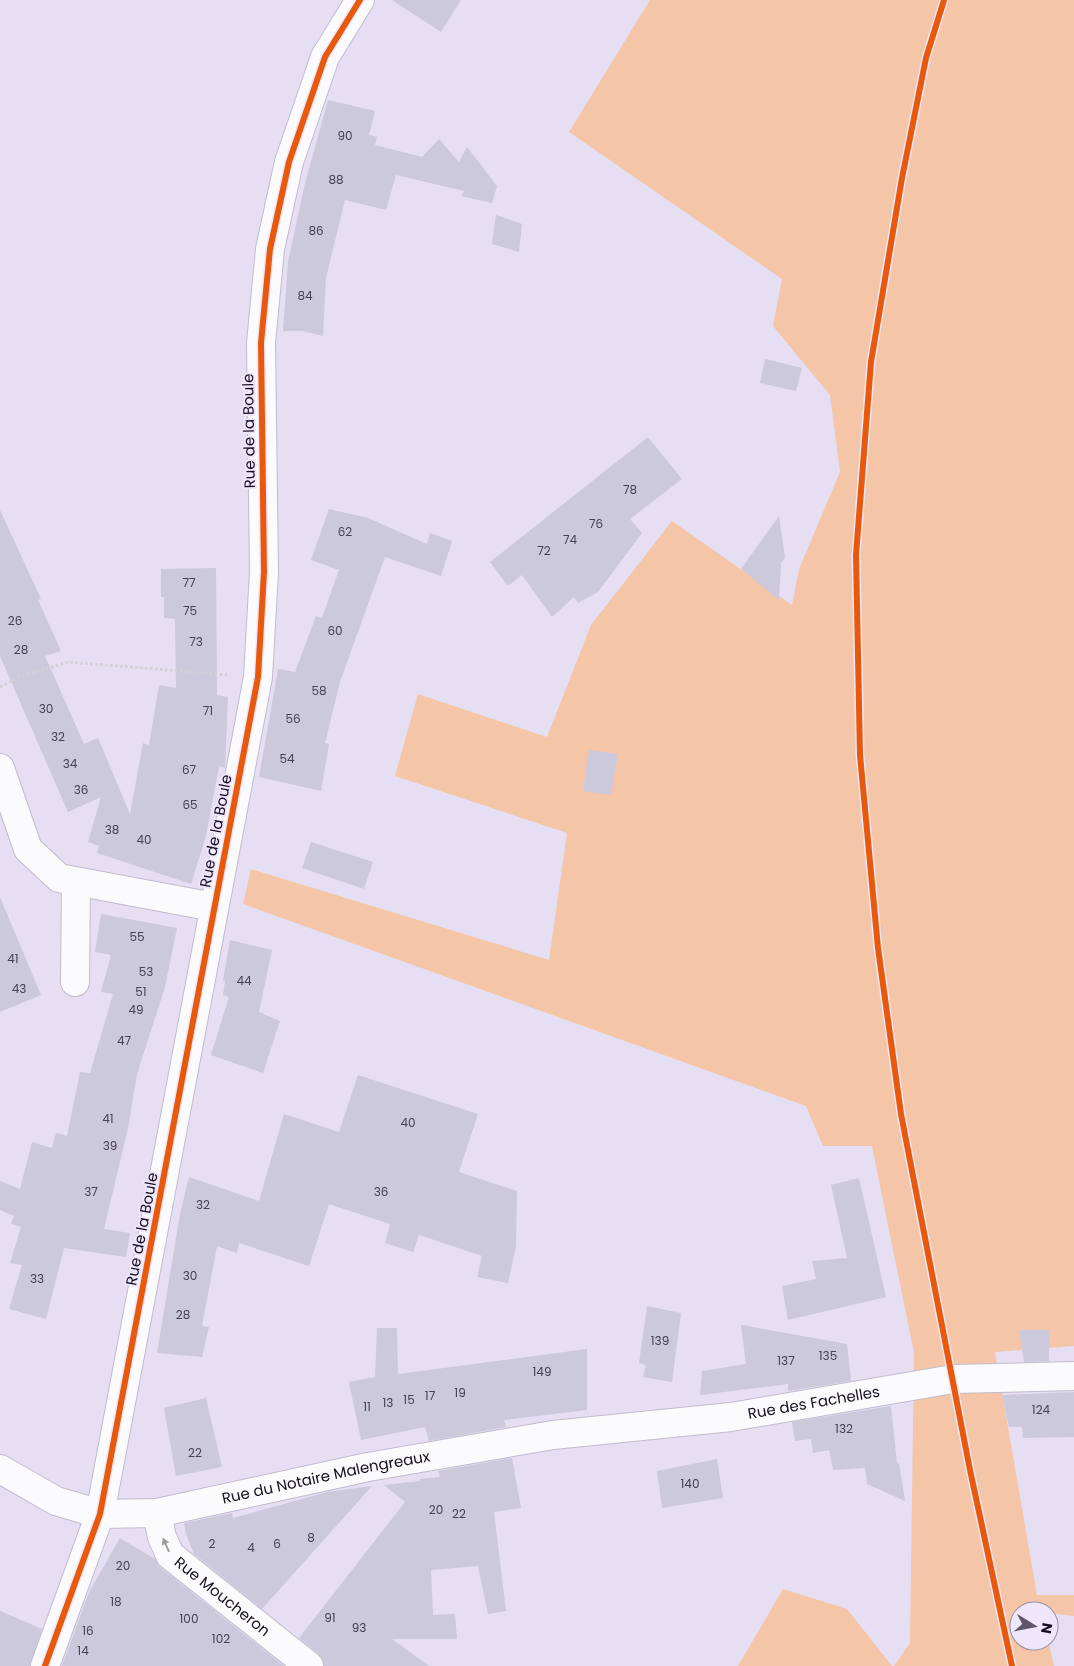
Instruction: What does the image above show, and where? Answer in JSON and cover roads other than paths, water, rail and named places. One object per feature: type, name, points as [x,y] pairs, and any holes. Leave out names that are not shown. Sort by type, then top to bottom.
[{"type":"street","name":"Rue de la Boule","points":[[45,1666],[100,1514],[258,677],[264,572],[261,343],[270,249],[289,162],[325,57],[360,0]]},
{"type":"street","points":[[0,768],[28,850],[58,878],[214,908]]},
{"type":"street","points":[[75,982],[76,882]]},
{"type":"street","name":"Rue des Fachelles","points":[[553,1435],[731,1417],[953,1380],[1074,1376]]},
{"type":"street","name":"Rue du Notaire Malengreaux","points":[[100,1514],[157,1513],[368,1467],[553,1435]]},
{"type":"street","points":[[0,1469],[56,1501],[100,1514]]},
{"type":"street","name":"Rue Moucheron","points":[[157,1513],[162,1538],[170,1555],[309,1666]]}]
